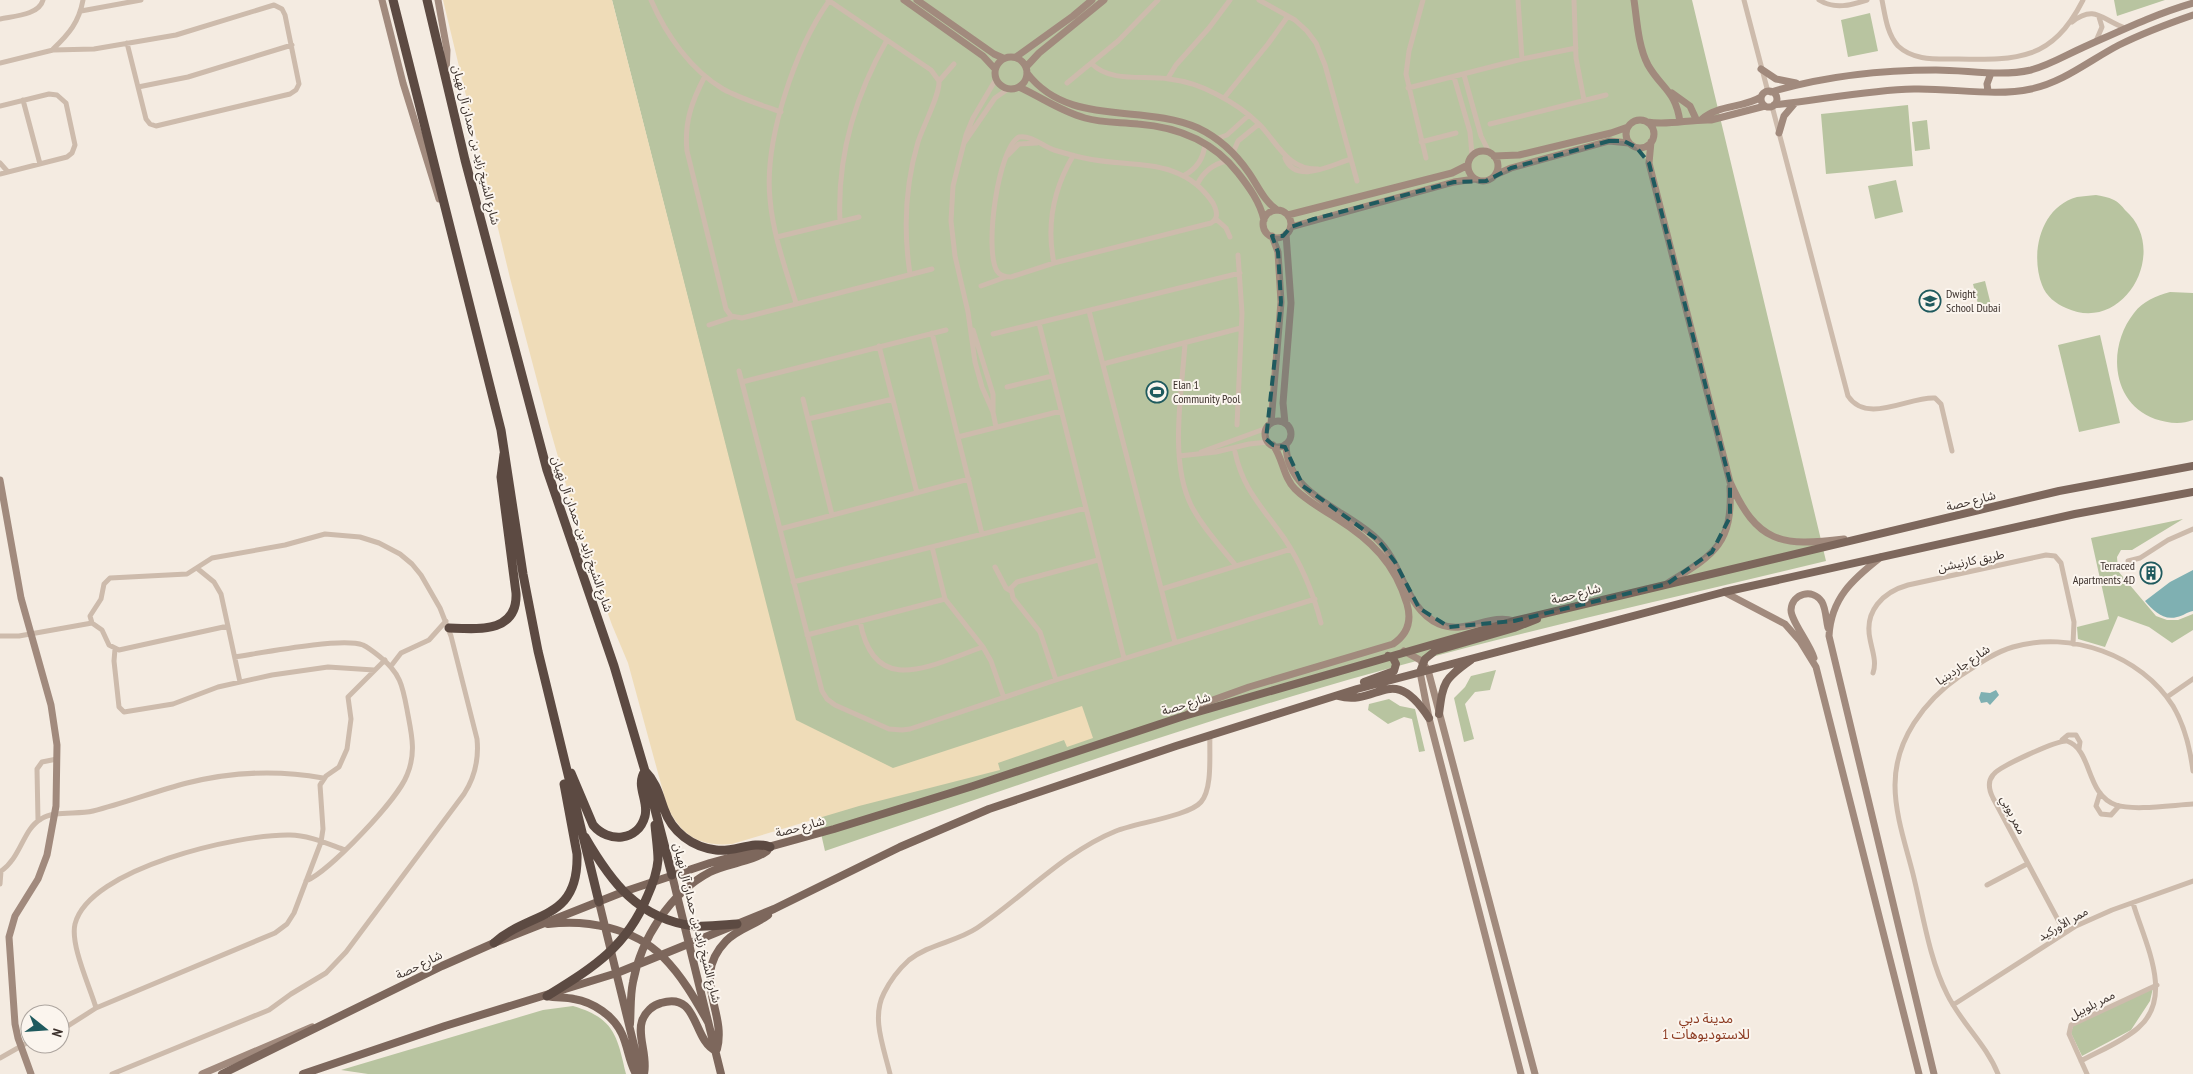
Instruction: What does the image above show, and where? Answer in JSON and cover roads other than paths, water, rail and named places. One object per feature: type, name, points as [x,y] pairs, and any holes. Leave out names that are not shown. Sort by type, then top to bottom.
[{"type":"highway","points":[[394,0],[505,452],[530,612],[546,689],[566,764],[579,828],[599,902]]},
{"type":"highway","name":"شارع الشيخ زايد بن حمدان آل نهيان","points":[[427,0],[468,170],[546,470],[614,666],[645,771],[672,875]]},
{"type":"highway","points":[[447,625],[492,627],[505,621],[514,608],[516,593],[501,476],[505,452]]},
{"type":"highway","points":[[566,764],[574,778],[593,825],[604,835],[618,838],[638,830],[645,817],[646,810],[640,785],[645,771]]},
{"type":"highway","points":[[494,943],[511,930],[552,912],[565,900],[573,885],[577,854],[564,784],[566,764]]},
{"type":"highway","points":[[645,771],[656,786],[672,826],[691,842],[718,851],[731,851],[761,844],[770,847]]},
{"type":"highway","points":[[547,996],[596,965],[612,951],[627,934],[643,908],[653,882],[658,859],[653,801]]},
{"type":"highway","points":[[579,828],[606,871],[623,892],[643,908],[684,924],[696,926],[737,924]]},
{"type":"main road","name":"شارع حصة","points":[[222,1074],[494,943],[623,892],[672,875],[973,786],[1184,716],[1404,651],[1550,612],[2059,491],[2193,466]]},
{"type":"main road","points":[[303,1074],[445,1026],[617,973],[774,909],[952,824],[1101,770],[1336,695],[1424,668],[1475,657],[1724,592],[2075,514],[2193,492]]},
{"type":"main road","points":[[1424,668],[1429,655],[1435,651],[1514,628],[1550,612]]},
{"type":"main road","points":[[1357,689],[1364,682],[1394,671],[1396,664],[1393,658],[1388,656]]},
{"type":"main road","points":[[1439,714],[1442,690],[1447,678],[1475,657]]},
{"type":"main road","points":[[1336,695],[1353,697],[1386,689],[1401,690],[1415,699],[1429,718]]},
{"type":"main road","points":[[630,1024],[632,989],[638,964],[661,916],[678,897],[708,874],[763,854],[770,847]]},
{"type":"main road","name":"شارع الشيخ زايد بن حمدان آل نهيان","points":[[672,875],[721,1074]]},
{"type":"main road","points":[[599,902],[642,1074]]},
{"type":"main road","points":[[716,1051],[719,1036],[710,980],[716,954],[732,935],[762,919],[774,909]]},
{"type":"main road","points":[[534,926],[582,923],[627,934],[646,944],[661,955],[690,990],[708,1022]]},
{"type":"main road","points":[[547,996],[558,999],[573,998],[602,1010],[621,1032],[636,1074]]},
{"type":"main road","points":[[642,1074],[646,1059],[641,1028],[642,1021],[649,1009],[662,1002],[676,1002],[689,1009],[704,1040],[716,1051]]},
{"type":"street","points":[[0,19],[36,11],[41,7],[43,0]]},
{"type":"street","points":[[53,50],[72,30],[81,11],[82,0]]},
{"type":"street","points":[[81,11],[141,0]]},
{"type":"street","points":[[382,0],[465,298],[472,314]]},
{"type":"street","points":[[438,0],[447,44],[446,75]]},
{"type":"street","points":[[659,0],[652,2],[661,20],[686,57],[705,76],[731,93],[781,112]]},
{"type":"street","points":[[796,304],[771,211],[769,186],[773,146],[781,112],[804,44],[828,0],[934,72],[939,81],[938,91],[917,146],[907,192],[905,236],[910,274]]},
{"type":"street","points":[[904,0],[986,58],[995,69],[996,79],[1001,86],[1008,89]]},
{"type":"street","points":[[917,0],[994,54],[1003,58],[1016,57],[1062,25],[1092,0]]},
{"type":"street","points":[[964,144],[995,98],[1008,89],[1019,87],[1023,83],[1026,70],[1039,53],[1104,0]]},
{"type":"street","points":[[1067,83],[1092,64],[1131,29],[1158,0]]},
{"type":"street","points":[[1168,78],[1176,65],[1209,28],[1230,0]]},
{"type":"street","points":[[1258,0],[1288,16],[1307,30],[1320,50],[1357,181]]},
{"type":"street","points":[[1423,0],[1407,58],[1408,88],[1426,158]]},
{"type":"street","points":[[1518,0],[1522,58]]},
{"type":"street","points":[[1574,0],[1576,48],[1584,100]]},
{"type":"street","points":[[1634,0],[1644,56],[1651,70],[1675,100],[1680,122]]},
{"type":"street","points":[[1744,0],[1761,69],[1769,92],[1776,97],[1771,106]]},
{"type":"street","points":[[1819,0],[1835,6],[1867,0]]},
{"type":"street","points":[[1882,0],[1892,38],[1904,50],[1919,58],[1994,60],[2022,57],[2047,45],[2084,14],[2098,14],[2125,28]]},
{"type":"street","points":[[2068,26],[2082,0]]},
{"type":"street","points":[[1699,119],[1708,114],[1749,103],[1769,92],[1799,83],[1841,76],[1902,71],[2017,72],[2038,68],[2125,28],[2193,3]]},
{"type":"street","points":[[0,63],[53,50],[88,50],[127,43],[184,33],[271,5],[283,10],[300,80],[298,87],[290,94],[156,126],[150,124],[146,119],[127,43]]},
{"type":"street","points":[[2096,42],[2102,25],[2098,14]]},
{"type":"street","points":[[1472,155],[1483,151],[1491,154],[1518,156],[1628,126],[1638,120],[1668,124],[1699,119],[1711,120],[1771,106],[1890,90],[1938,89],[2017,92],[2046,85],[2060,79],[2136,37],[2193,15]]},
{"type":"street","points":[[1224,98],[1288,16]]},
{"type":"street","points":[[840,221],[841,179],[848,136],[866,82],[887,40]]},
{"type":"street","points":[[138,87],[188,77],[292,45]]},
{"type":"street","points":[[1408,88],[1464,75],[1522,58],[1576,48]]},
{"type":"street","points":[[1016,57],[1023,62],[1026,70],[1041,88],[1059,99],[1098,112],[1170,119],[1199,129],[1216,139],[1233,153],[1243,164],[1266,200],[1277,210],[1288,215],[1452,173],[1468,165]]},
{"type":"street","points":[[995,69],[1003,58]]},
{"type":"street","points":[[939,81],[954,64]]},
{"type":"street","points":[[1092,64],[1100,71],[1113,75],[1168,78],[1191,83],[1224,98],[1259,124],[1284,155],[1289,166],[1295,170],[1307,173],[1351,159]]},
{"type":"street","points":[[1761,69],[1782,81],[1799,83]]},
{"type":"street","points":[[1988,91],[1988,80],[1991,73]]},
{"type":"street","points":[[1464,75],[1481,136],[1498,165],[1495,175]]},
{"type":"street","points":[[705,76],[688,114],[686,132],[687,151],[726,309],[733,317]]},
{"type":"street","points":[[1454,77],[1470,132],[1472,155],[1468,165],[1469,173],[1475,179]]},
{"type":"street","points":[[993,412],[994,404],[990,385],[970,320],[955,256],[951,221],[953,186],[964,144],[973,118],[996,79]]},
{"type":"street","points":[[1019,87],[1055,107],[1083,118],[1104,122],[1145,124],[1168,128],[1182,132],[1205,143],[1227,162],[1257,200],[1266,232],[1272,236],[1280,237],[1286,234],[1291,227],[1454,182],[1475,179],[1486,181],[1512,168],[1609,141],[1629,143],[1636,147],[1648,163],[1730,482],[1745,513],[1759,528],[1775,537],[1800,543],[1856,540]]},
{"type":"street","points":[[1669,92],[1690,106],[1699,119]]},
{"type":"street","points":[[0,106],[54,94],[61,97],[66,103],[75,142],[74,151],[67,157],[0,174]]},
{"type":"street","points":[[1490,124],[1606,94]]},
{"type":"street","points":[[1761,98],[1771,106],[1779,133],[1848,396],[1858,406],[1875,408],[1935,398],[1941,404],[1952,451]]},
{"type":"street","points":[[23,100],[40,164]]},
{"type":"street","points":[[1779,133],[1784,116],[1795,103]]},
{"type":"street","points":[[1216,139],[1223,137],[1233,130],[1248,115]]},
{"type":"street","points":[[1647,122],[1653,130],[1648,163]]},
{"type":"street","points":[[1233,153],[1241,138],[1259,124]]},
{"type":"street","points":[[1636,147],[1642,147],[1668,124]]},
{"type":"street","points":[[1628,126],[1626,137],[1629,143]]},
{"type":"street","points":[[1233,130],[1241,138]]},
{"type":"street","points":[[1421,142],[1456,133]]},
{"type":"street","points":[[981,286],[1054,263],[1211,224],[1216,219],[1217,214],[1214,205],[1197,185],[1183,176],[1154,166],[1100,161],[1072,156],[1038,143],[1019,144],[1014,147],[1006,158],[994,202],[992,231],[996,267],[999,273],[1006,277]]},
{"type":"street","points":[[1183,176],[1194,170],[1202,158],[1205,143]]},
{"type":"street","points":[[1054,263],[1050,238],[1051,214],[1058,184],[1072,156]]},
{"type":"street","points":[[1202,158],[1212,167]]},
{"type":"street","points":[[1197,185],[1202,176],[1212,167],[1227,162]]},
{"type":"street","points":[[0,163],[8,172]]},
{"type":"street","points":[[1194,170],[1202,176]]},
{"type":"street","points":[[1264,220],[1269,213],[1277,210]]},
{"type":"street","points":[[1288,215],[1291,227]]},
{"type":"street","points":[[777,237],[859,217]]},
{"type":"street","points":[[1216,219],[1226,228],[1230,237]]},
{"type":"street","points":[[1286,234],[1291,304],[1283,403],[1285,423],[1290,433],[1286,444],[1289,462],[1297,478],[1316,497],[1378,540],[1395,562],[1416,604],[1427,617],[1443,625],[1456,628],[1503,619],[1514,621]]},
{"type":"street","points":[[1184,716],[1199,706],[1249,687],[1394,644],[1401,638],[1408,625],[1409,615],[1405,598],[1395,576],[1382,556],[1368,540],[1307,499],[1294,488],[1284,473],[1265,435],[1269,425],[1281,302],[1278,252],[1272,236]]},
{"type":"street","points":[[1237,425],[1242,328],[1238,255]]},
{"type":"street","points":[[709,325],[733,317],[742,318],[932,269]]},
{"type":"street","points":[[993,334],[1240,273]]},
{"type":"street","points":[[1090,311],[1175,642]]},
{"type":"street","points":[[970,320],[974,356],[982,387],[993,412],[996,427]]},
{"type":"street","points":[[1039,323],[1124,658]]},
{"type":"street","points":[[1103,364],[1242,328]]},
{"type":"street","points":[[742,382],[946,330]]},
{"type":"street","points":[[932,333],[982,534]]},
{"type":"street","points":[[1185,343],[1179,456],[1180,471],[1192,506],[1236,566]]},
{"type":"street","points":[[879,346],[917,493]]},
{"type":"street","points":[[974,356],[982,354]]},
{"type":"street","points":[[739,371],[820,686],[828,699],[836,705],[889,729],[906,730],[1124,658],[1315,599]]},
{"type":"street","points":[[1007,387],[1052,376]]},
{"type":"street","points":[[982,387],[990,385]]},
{"type":"street","points":[[808,419],[893,398]]},
{"type":"street","points":[[803,399],[832,515]]},
{"type":"street","points":[[958,436],[1061,411]]},
{"type":"street","points":[[1198,453],[1237,439],[1276,421],[1285,423]]},
{"type":"street","points":[[1237,439],[1240,470],[1251,495],[1291,549],[1308,581],[1321,623]]},
{"type":"street","points":[[1225,442],[1227,450]]},
{"type":"street","points":[[1179,456],[1237,450],[1270,444],[1281,446],[1286,444]]},
{"type":"street","points":[[780,529],[969,479]]},
{"type":"street","points":[[0,480],[21,598],[54,717],[57,759],[55,814],[45,863],[34,885],[18,909],[10,930],[13,1009],[20,1041]]},
{"type":"street","points":[[1667,584],[1705,559],[1719,545],[1730,517],[1730,482]]},
{"type":"street","points":[[793,582],[1086,508]]},
{"type":"street","points":[[2128,561],[2140,558],[2168,540],[2193,530]]},
{"type":"street","points":[[92,623],[91,613],[100,602],[103,586],[108,579],[183,575],[198,569],[212,558],[285,545],[318,535],[338,534],[360,537],[387,546],[412,564],[425,582],[447,625],[477,739],[478,757],[473,777],[464,794],[346,952],[320,978],[291,994],[265,1012],[112,1074]]},
{"type":"street","points":[[932,547],[945,599],[984,647],[1004,698]]},
{"type":"street","points":[[1162,589],[1291,549]]},
{"type":"street","name":"طريق كارنيشن","points":[[1873,673],[1875,664],[1869,625],[1877,604],[1887,593],[1908,584],[2049,554],[2058,558],[2061,563],[2074,622],[2073,644]]},
{"type":"street","points":[[1829,636],[1833,612],[1843,591],[1854,579],[1881,558]]},
{"type":"street","points":[[1011,590],[1017,582],[1098,560]]},
{"type":"street","points":[[995,567],[1006,588],[1011,590]]},
{"type":"street","points":[[198,569],[210,578],[220,591],[240,682]]},
{"type":"street","points":[[1011,590],[1013,598],[1040,632],[1056,680]]},
{"type":"street","points":[[1724,592],[1785,624],[1800,641],[1816,667]]},
{"type":"street","points":[[1919,1074],[1810,645],[1792,616],[1792,605],[1798,597],[1808,593],[1813,594],[1822,601],[1934,1074]]},
{"type":"street","points":[[807,635],[945,599]]},
{"type":"street","points":[[860,621],[864,642],[871,654],[882,664],[897,670],[915,670],[984,647]]},
{"type":"street","points":[[0,636],[30,634],[92,623],[100,628],[107,643],[115,649],[123,650],[228,626]]},
{"type":"street","points":[[390,666],[406,650],[429,640],[447,625]]},
{"type":"street","points":[[235,657],[284,649],[349,643],[366,646],[385,660],[399,677],[406,700],[413,739],[410,768],[404,783],[395,796],[345,850],[323,872],[306,882]]},
{"type":"street","name":"شارع جاردينيا","points":[[1998,1074],[1985,1049],[1953,1005],[1936,966],[1896,805],[1895,777],[1901,748],[1916,720],[1950,683],[1989,657],[2012,647],[2029,643],[2073,644],[2120,659],[2151,680],[2167,697],[2178,715],[2186,735],[2193,771]]},
{"type":"street","points":[[115,649],[118,707],[122,712],[173,704],[209,690],[272,675],[328,667],[374,670]]},
{"type":"street","points":[[1404,651],[1424,668],[1451,752],[1535,1074]]},
{"type":"street","points":[[70,1025],[96,1008],[275,933],[291,919],[321,842],[323,829],[319,788],[323,778],[339,768],[347,749],[351,719],[348,697],[385,660]]},
{"type":"street","points":[[1424,668],[1429,718],[1521,1074]]},
{"type":"street","points":[[2167,697],[2193,679]]},
{"type":"street","name":"ممر بوبي","points":[[2064,933],[1993,798],[1990,780],[1998,770],[2062,740],[2068,735],[2076,735],[2080,742],[2079,749],[2100,793],[2096,806],[2101,814],[2111,815],[2119,806],[2193,804]]},
{"type":"street","points":[[890,1074],[878,1012],[884,994],[903,966],[922,951],[977,928],[1065,861],[1103,836],[1129,826],[1189,810],[1198,804],[1205,797],[1208,788],[1210,736]]},
{"type":"street","points":[[38,820],[37,769],[42,762],[57,759]]},
{"type":"street","points":[[0,884],[1,871],[14,860],[30,830],[38,820],[55,814],[87,812],[185,783],[221,776],[278,773],[323,778]]},
{"type":"street","points":[[2100,793],[2108,801],[2119,806]]},
{"type":"street","points":[[96,1008],[74,934],[78,916],[98,892],[152,864],[203,847],[288,835],[321,842],[345,850]]},
{"type":"street","points":[[1987,885],[2027,864]]},
{"type":"street","name":"ممر الأوركيد","points":[[1953,1005],[2064,933],[2100,915],[2193,881]]},
{"type":"street","points":[[2081,1061],[2132,1032],[2142,1023],[2153,1006],[2157,985],[2133,903]]},
{"type":"street","name":"ممر بلوبيل","points":[[2087,1074],[2069,1034],[2071,1025],[2157,985]]},
{"type":"street","points":[[202,1074],[301,1030],[325,1024]]},
{"type":"street","points":[[0,1058],[20,1047]]},
{"type":"street","points":[[24,1054],[31,1074]]},
{"type":"water","points":[[2193,570],[2193,611],[2172,618],[2167,617],[2155,611],[2145,601],[2170,582]]},
{"type":"water","points":[[1996,690],[1999,695],[1990,705],[1987,702],[1981,703],[1979,698],[1981,692],[1990,693]]},
{"type":"place","name":"Dwight School Dubai","points":[[1930,301]]},
{"type":"place","name":"Elan 1 Community Pool","points":[[1157,392]]},
{"type":"place","name":"Terraced Apartments 4D","points":[[2151,573]]},
{"type":"district","name":"مدينة دبي للاستوديوهات 1","points":[[1706,1026]]}]
